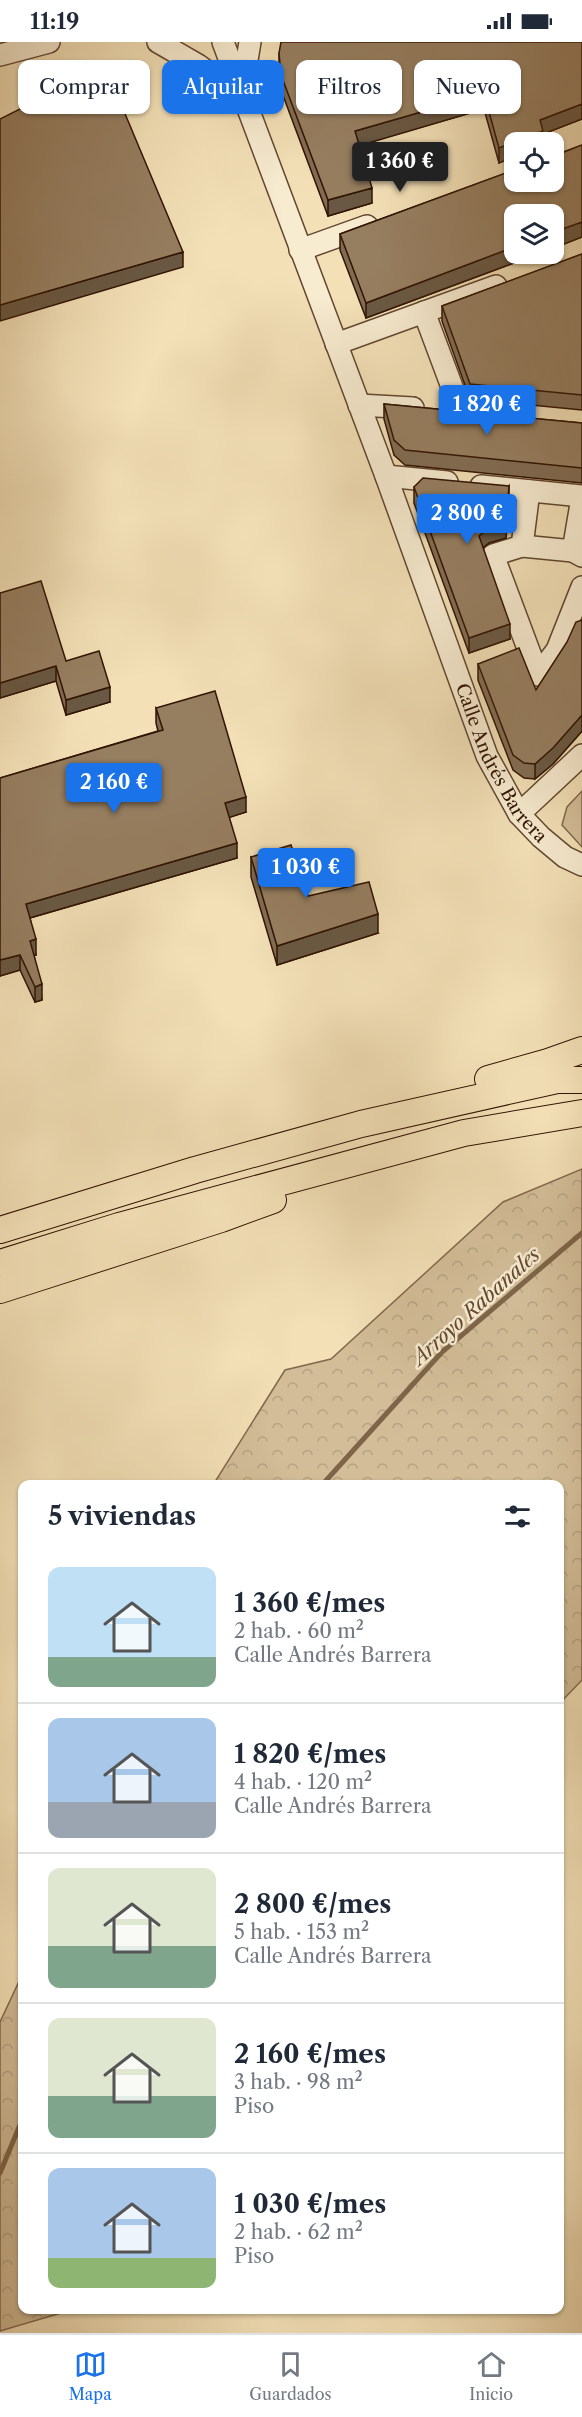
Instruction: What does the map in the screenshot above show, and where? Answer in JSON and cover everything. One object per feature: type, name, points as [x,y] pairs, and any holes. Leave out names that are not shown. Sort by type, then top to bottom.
[{"type":"main road","points":[[361,1124],[475,1083],[582,1050]]},
{"type":"main road","points":[[0,1230],[130,1189],[361,1124],[558,1080],[582,1080]]},
{"type":"main road","points":[[0,1263],[119,1226],[464,1133],[582,1113]]},
{"type":"main road","points":[[0,1290],[222,1219],[314,1184],[464,1133]]},
{"type":"main road","points":[[0,1217],[130,1189]]},
{"type":"street","points":[[0,55],[49,42]]},
{"type":"street","points":[[158,42],[189,60]]},
{"type":"street","name":"Calle Andrés Barrera","points":[[223,42],[229,60]]},
{"type":"street","points":[[247,60],[250,42]]},
{"type":"street","name":"Calle Andrés Barrera","points":[[248,114],[386,477],[488,756],[519,814],[541,837],[566,857],[582,865]]},
{"type":"street","points":[[300,250],[389,218]]},
{"type":"street","points":[[336,344],[514,279]]},
{"type":"street","points":[[424,312],[461,411]]},
{"type":"street","points":[[359,405],[516,417]]},
{"type":"street","points":[[386,477],[582,497],[578,554],[522,546],[493,555],[538,675],[557,650],[582,587]]},
{"type":"street","points":[[522,546],[529,490]]},
{"type":"street","points":[[508,654],[527,646]]},
{"type":"street","name":"Calle Andrés Barrera","points":[[458,674],[478,666]]},
{"type":"street","points":[[519,814],[582,754]]},
{"type":"green space","points":[[582,791],[582,847],[562,825],[567,807]]},
{"type":"green space","points":[[582,1169],[582,1680],[564,1699],[564,1480],[216,1480],[285,1370],[331,1359],[503,1202]]},
{"type":"green space","points":[[18,1984],[18,2314],[57,2314],[0,2331],[0,2022]]},
{"type":"building","points":[[281,42],[582,42],[582,104],[540,120],[543,131],[540,132],[504,132],[504,146],[499,148],[490,114],[521,114],[521,60],[414,60],[414,114],[355,131],[372,188],[328,200],[284,83],[284,60],[280,60]]},
{"type":"building","points":[[18,110],[18,114],[125,114],[183,252],[0,305],[0,119]]},
{"type":"building","points":[[582,145],[582,222],[564,228],[564,204],[504,204],[504,251],[366,303],[340,234],[504,174],[504,192],[564,192],[564,152]]},
{"type":"building","points":[[582,254],[582,395],[470,384],[442,306],[555,264],[564,264],[564,261]]},
{"type":"building","points":[[384,404],[582,423],[582,468],[405,450],[394,440]]},
{"type":"building","points":[[423,478],[509,486],[506,522],[489,528],[479,536],[510,624],[469,638],[414,487]]},
{"type":"building","points":[[41,581],[66,661],[99,651],[110,687],[66,700],[56,666],[0,683],[0,593]]},
{"type":"building","points":[[582,620],[582,715],[553,748],[535,764],[524,763],[513,755],[478,664],[519,648],[536,690],[567,642],[576,622]]},
{"type":"building","points":[[215,691],[246,797],[225,803],[237,843],[26,904],[36,939],[30,941],[42,984],[35,987],[20,955],[0,960],[0,778],[163,730],[156,708]]},
{"type":"building","points":[[291,845],[308,896],[369,882],[378,914],[277,946],[251,857]]},
{"type":"waterway","name":"Arroyo Rabanales","points":[[327,1480],[442,1352],[582,1233]]},
{"type":"waterway","name":"Arroyo Rabanales","points":[[0,2173],[18,2130]]}]
